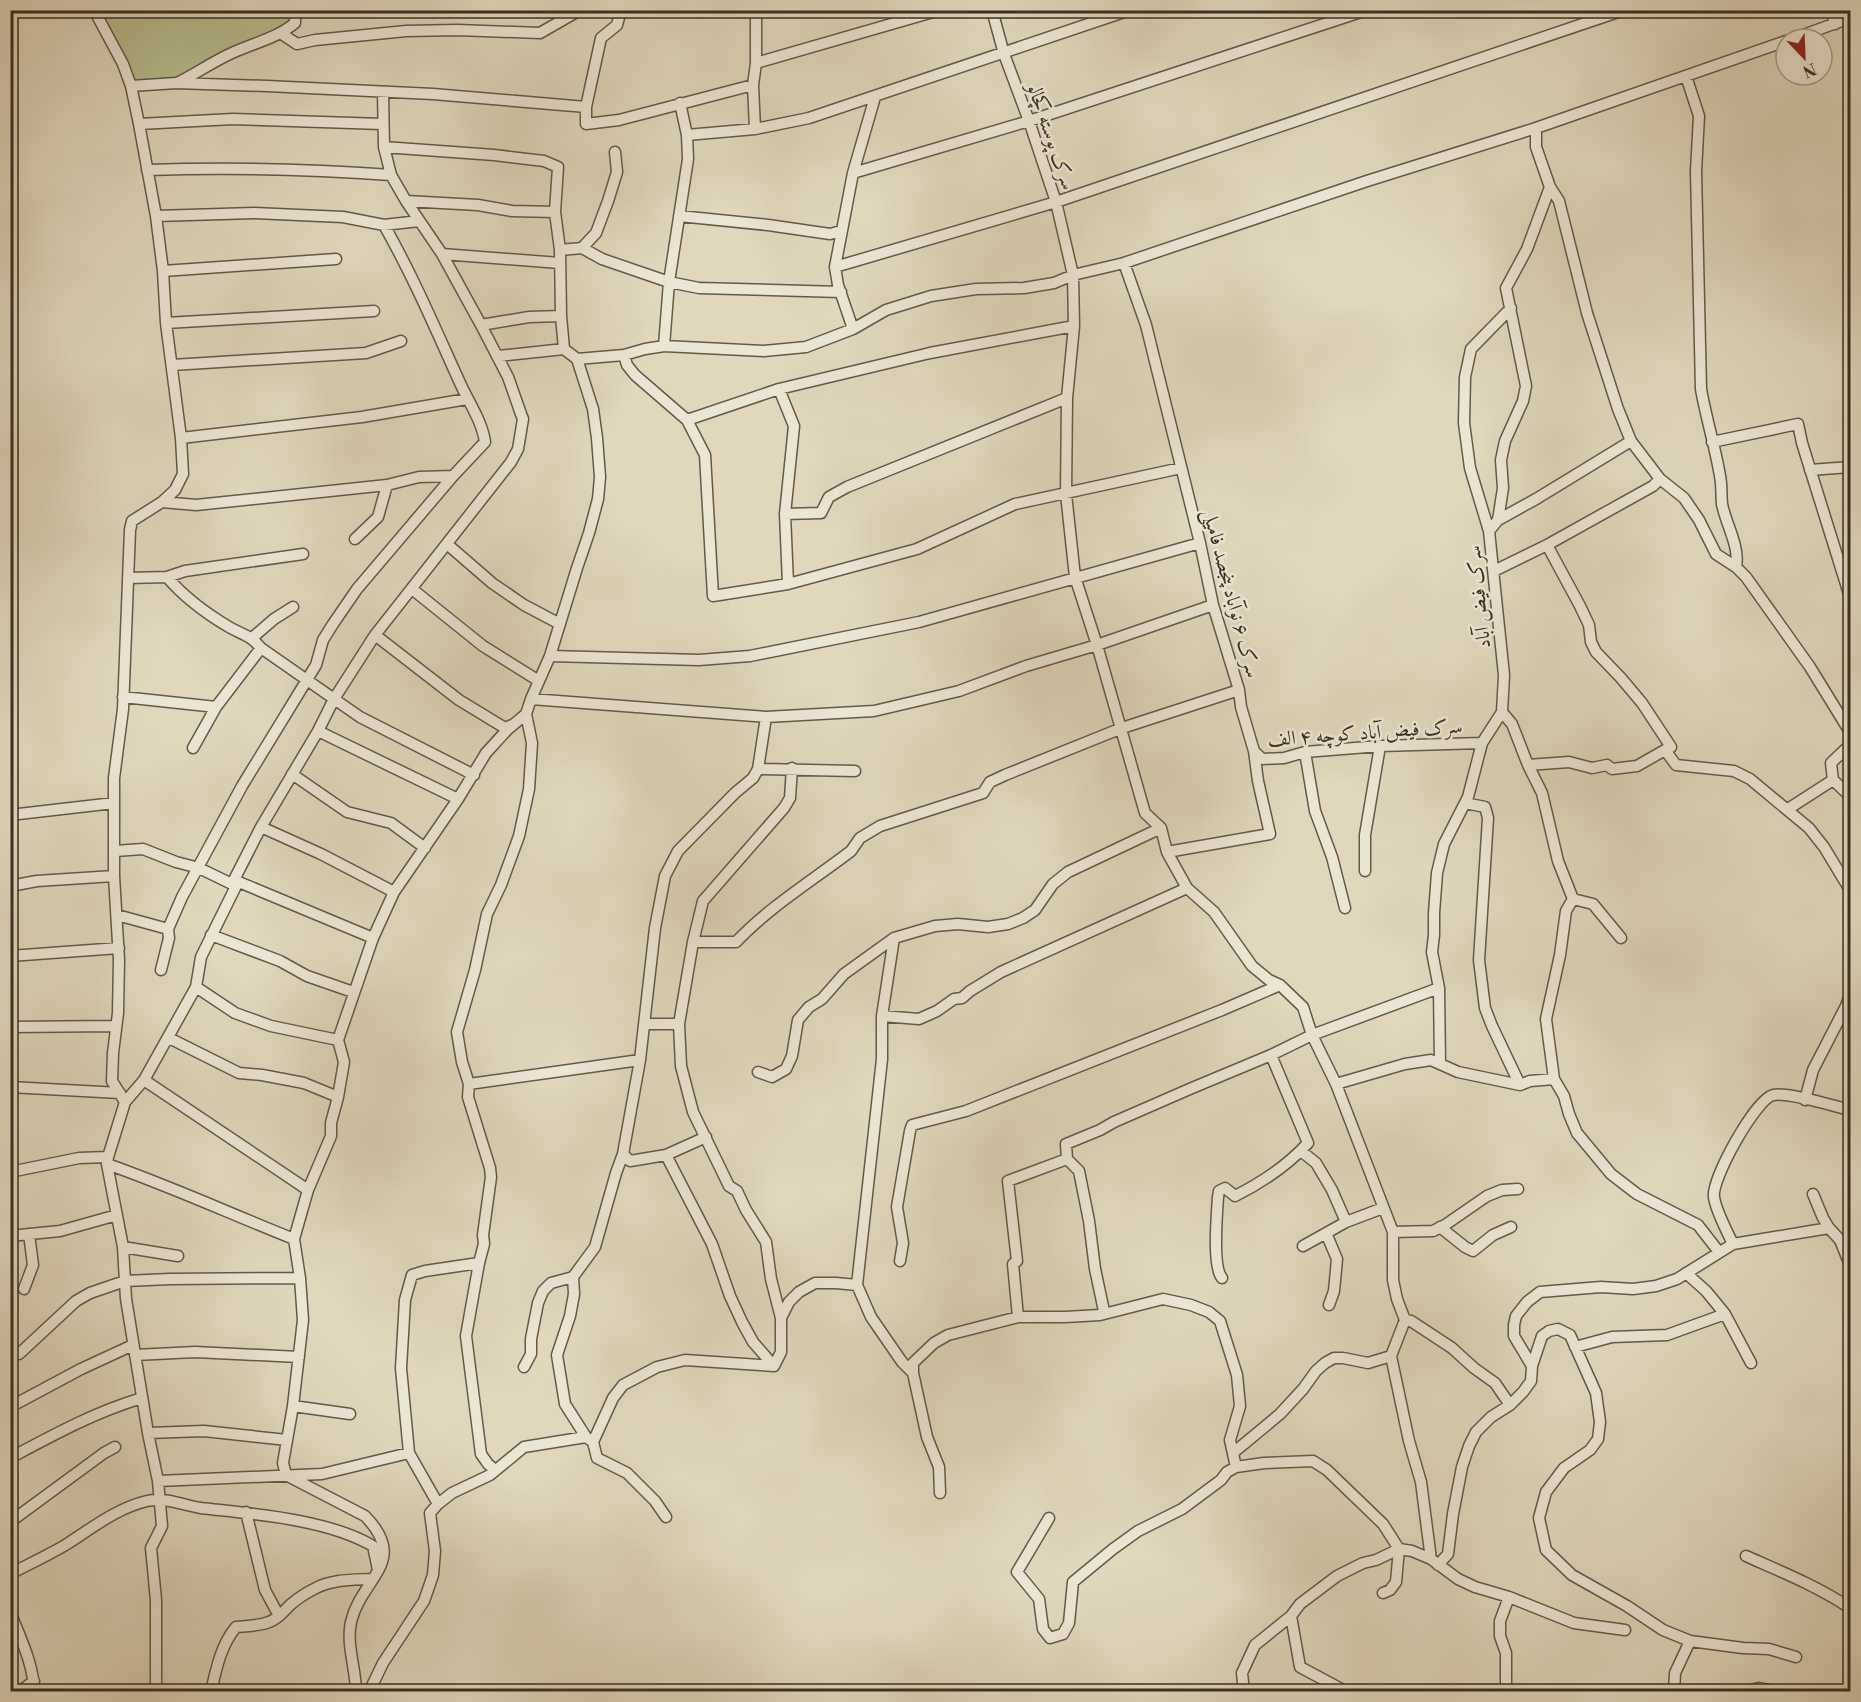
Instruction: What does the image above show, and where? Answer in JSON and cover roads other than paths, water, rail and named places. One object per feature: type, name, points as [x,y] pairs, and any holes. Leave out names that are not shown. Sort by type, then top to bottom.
[{"type":"street","points":[[94,10],[123,64],[131,86],[139,124],[164,272],[166,323],[181,438],[183,474],[174,490],[162,502],[132,521],[123,697],[114,778],[114,876],[119,948],[112,1081],[122,1098]]},
{"type":"street","points":[[176,83],[229,54],[282,34],[295,23],[295,10]]},
{"type":"street","points":[[282,34],[297,44],[315,40],[406,32],[457,30],[540,33],[580,10]]},
{"type":"street","points":[[621,10],[617,25],[601,38],[586,107],[586,124],[619,120],[753,85]]},
{"type":"street","points":[[755,129],[753,85],[756,63],[756,10]]},
{"type":"street","points":[[756,63],[940,10]]},
{"type":"street","name":"سرک پوسته کچالو","points":[[992,10],[1004,54],[1056,202],[1073,275],[1074,326],[1067,398],[1065,494],[1075,577],[1122,728],[1145,813],[1161,828]]},
{"type":"street","points":[[687,135],[755,129],[809,118],[1130,10]]},
{"type":"street","points":[[853,173],[1029,121],[1367,10]]},
{"type":"street","points":[[835,267],[1056,202],[1624,10]]},
{"type":"street","points":[[1831,10],[1835,24]]},
{"type":"street","points":[[1826,27],[1851,18]]},
{"type":"street","points":[[577,359],[624,356],[664,346],[764,351],[806,347],[853,329],[886,310],[931,296],[976,289],[1024,288],[1054,283],[1073,275],[1124,263],[1367,181],[1536,128],[1774,45]]},
{"type":"street","points":[[1686,76],[1699,116],[1696,171],[1701,389],[1721,480],[1722,503],[1738,556],[1736,567]]},
{"type":"street","points":[[131,86],[176,83],[433,94],[586,107]]},
{"type":"street","points":[[156,1692],[156,1600],[152,1548],[162,1526],[158,1481],[126,1299],[123,1248],[108,1160],[122,1098],[144,1080],[169,1038],[196,987],[201,957],[261,826],[318,731],[334,699],[375,635],[507,467],[518,449],[523,419],[508,377],[481,324],[442,254],[405,201],[391,175],[384,147],[383,92]]},
{"type":"street","points":[[853,329],[835,267],[853,173],[875,97]]},
{"type":"street","points":[[664,346],[669,282],[688,159],[687,135],[680,103]]},
{"type":"street","points":[[139,124],[233,119],[382,124]]},
{"type":"street","points":[[1536,128],[1536,147],[1551,187],[1559,201],[1587,313],[1618,409],[1631,441],[1660,479],[1684,498],[1699,520],[1716,554],[1736,567],[1746,577],[1810,667],[1851,732]]},
{"type":"street","points":[[384,147],[494,155],[544,161],[558,166],[555,212],[560,250],[564,349]]},
{"type":"street","points":[[582,248],[596,232],[618,172],[615,152]]},
{"type":"street","points":[[147,170],[303,169],[391,175]]},
{"type":"street","name":"سرک فيض آباد","points":[[1440,1064],[1439,988],[1432,952],[1437,873],[1444,844],[1465,803],[1482,743],[1502,712],[1504,675],[1489,531],[1498,520],[1503,488],[1501,460],[1505,441],[1523,401],[1526,387],[1506,288],[1527,249],[1551,187]]},
{"type":"street","points":[[405,201],[478,205],[512,211],[555,212]]},
{"type":"street","points":[[156,216],[254,213],[343,217],[384,225],[419,221]]},
{"type":"street","points":[[679,216],[830,234],[841,231]]},
{"type":"street","points":[[161,970],[169,938],[168,928],[182,897],[242,786],[316,665],[323,640],[357,589],[453,476],[485,442],[484,430],[384,225]]},
{"type":"street","points":[[560,250],[582,248],[602,259],[669,282],[699,288],[841,292]]},
{"type":"street","points":[[442,254],[560,263]]},
{"type":"street","points":[[164,272],[336,260]]},
{"type":"street","name":"سرک ۶ نوآباد پنجصد فامیلی","points":[[1124,263],[1146,325],[1213,605],[1239,690],[1241,707],[1254,751],[1270,834],[1167,852]]},
{"type":"street","points":[[1489,531],[1470,468],[1464,423],[1465,376],[1471,349],[1511,308]]},
{"type":"street","points":[[166,323],[374,311]]},
{"type":"street","points":[[481,324],[520,318],[561,316]]},
{"type":"street","points":[[687,420],[779,389],[930,353],[1074,326]]},
{"type":"street","points":[[172,365],[366,353],[401,341]]},
{"type":"street","points":[[495,1470],[481,1454],[466,1336],[484,1244],[483,1235],[491,1177],[468,1097],[469,1084],[462,1062],[457,1032],[475,970],[487,914],[513,856],[530,789],[532,743],[526,714],[550,656],[590,533],[598,499],[600,477],[593,409],[577,359],[564,349],[498,356]]},
{"type":"street","points":[[624,356],[627,365],[635,375],[687,420],[705,455],[713,596],[788,584],[917,549],[1015,504],[1181,468]]},
{"type":"street","points":[[779,389],[794,426],[784,514],[788,584]]},
{"type":"street","points":[[784,514],[821,513],[829,497],[847,487],[1067,398]]},
{"type":"street","points":[[181,438],[362,417],[467,399]]},
{"type":"street","points":[[1712,442],[1798,424],[1810,470],[1851,597]]},
{"type":"street","points":[[1498,520],[1631,441]]},
{"type":"street","points":[[1810,470],[1851,466]]},
{"type":"street","points":[[162,502],[196,505],[387,485],[419,477],[453,476]]},
{"type":"street","points":[[1494,571],[1653,486],[1660,479]]},
{"type":"street","points":[[355,539],[378,517],[387,485]]},
{"type":"street","points":[[550,656],[699,660],[750,656],[919,622],[1200,543]]},
{"type":"street","points":[[447,544],[492,583],[524,605],[560,624]]},
{"type":"street","points":[[1528,765],[1569,762],[1592,768],[1607,765],[1612,769],[1637,766],[1671,747],[1642,703],[1596,652],[1591,642],[1589,625],[1546,545]]},
{"type":"street","points":[[129,578],[167,577],[185,571],[303,554]]},
{"type":"street","points":[[167,577],[188,598],[230,628],[252,638],[261,648],[360,717],[474,775]]},
{"type":"street","points":[[412,589],[483,646],[539,681]]},
{"type":"street","points":[[531,699],[766,717],[874,711],[959,691],[1026,666],[1097,645],[1213,605]]},
{"type":"street","points":[[252,638],[274,619],[293,607]]},
{"type":"street","points":[[375,635],[459,700],[505,728],[515,723]]},
{"type":"street","points":[[193,748],[216,707],[261,648]]},
{"type":"street","points":[[693,942],[736,942],[762,918],[851,851],[860,838],[880,826],[983,793],[990,782],[1122,728],[1239,690]]},
{"type":"street","points":[[123,697],[216,707]]},
{"type":"street","points":[[1502,712],[1512,724],[1542,794],[1558,861],[1573,899]]},
{"type":"street","points":[[286,1476],[284,1463],[303,1320],[294,1239],[308,1190],[331,1136],[331,1124],[344,1062],[338,1040],[373,938],[394,892],[474,775],[486,753],[526,714]]},
{"type":"street","points":[[524,1367],[531,1354],[531,1339],[538,1303],[543,1291],[551,1283],[573,1277],[595,1247],[623,1154],[640,1060],[655,928],[665,876],[678,851],[753,778],[758,769],[766,717]]},
{"type":"street","points":[[318,731],[458,799]]},
{"type":"street","name":"سرک فيض آباد کوچه ۴ الف","points":[[1254,751],[1262,759],[1284,758],[1305,752],[1380,746],[1482,743]]},
{"type":"street","points":[[1851,745],[1831,763],[1833,780],[1851,796]]},
{"type":"street","points":[[1365,871],[1365,835],[1380,746]]},
{"type":"street","points":[[1665,750],[1676,765],[1734,771],[1750,779],[1809,828],[1851,890]]},
{"type":"street","points":[[1305,752],[1315,811],[1332,857],[1345,908]]},
{"type":"street","points":[[774,1366],[781,1352],[781,1318],[771,1279],[766,1242],[737,1191],[729,1186],[693,1112],[681,1066],[679,1024],[693,942],[703,901],[784,808],[790,798],[792,768]]},
{"type":"street","points":[[758,769],[855,771]]},
{"type":"street","points":[[292,774],[347,812],[391,823],[425,848]]},
{"type":"street","points":[[1788,809],[1833,780]]},
{"type":"street","points":[[10,815],[114,803]]},
{"type":"street","points":[[1465,803],[1485,807],[1488,818],[1479,960],[1485,1008],[1492,1026],[1528,1085]]},
{"type":"street","points":[[261,826],[394,892]]},
{"type":"street","points":[[758,1072],[772,1077],[786,1069],[792,1056],[798,1020],[809,1007],[822,999],[844,974],[894,938],[935,926],[958,924],[988,927],[1008,924],[1023,918],[1035,910],[1053,884],[1068,872],[1161,828],[1167,852],[1187,888],[1214,912],[1252,966],[1269,980],[1280,985],[1303,1007],[1312,1035],[1336,1084],[1393,1232],[1393,1280],[1405,1320],[1391,1356],[1420,1482],[1435,1562]]},
{"type":"street","points":[[115,851],[143,849],[199,868],[373,938]]},
{"type":"street","points":[[10,885],[114,876]]},
{"type":"street","points":[[882,1016],[919,1019],[937,1011],[954,999],[962,999],[970,991],[1001,972],[1187,888]]},
{"type":"street","points":[[1573,899],[1593,904],[1621,938]]},
{"type":"street","points":[[1573,899],[1566,911],[1560,955],[1546,1020],[1554,1079],[1564,1096],[1577,1133],[1611,1174],[1637,1194],[1698,1225],[1719,1252]]},
{"type":"street","points":[[117,915],[168,928]]},
{"type":"street","points":[[211,935],[280,962],[307,976],[354,992]]},
{"type":"street","points":[[894,938],[882,1016],[882,1059],[858,1285],[870,1317],[902,1362],[913,1373]]},
{"type":"street","points":[[10,956],[119,948]]},
{"type":"street","points":[[900,1261],[903,1243],[897,1207],[912,1125],[966,1111],[1280,985]]},
{"type":"street","points":[[196,987],[235,1013],[272,1026],[338,1040]]},
{"type":"street","points":[[1100,1315],[1104,1311],[1095,1269],[1089,1221],[1079,1171],[1067,1159],[1066,1144],[1312,1035],[1439,988]]},
{"type":"street","points":[[1805,1100],[1813,1070],[1849,1006],[1851,994]]},
{"type":"street","points":[[644,1024],[679,1024]]},
{"type":"street","points":[[10,1027],[116,1026]]},
{"type":"street","points":[[169,1038],[239,1073],[304,1083],[338,1097]]},
{"type":"street","points":[[1222,1278],[1218,1274],[1216,1251],[1220,1191],[1225,1188],[1235,1196],[1270,1176],[1308,1143],[1271,1055]]},
{"type":"street","points":[[469,1084],[640,1060]]},
{"type":"street","points":[[1336,1084],[1405,1064],[1431,1060],[1458,1072],[1528,1085],[1554,1079]]},
{"type":"street","points":[[144,1080],[308,1190]]},
{"type":"street","points":[[10,1087],[122,1098]]},
{"type":"street","points":[[1733,1244],[1713,1197],[1716,1180],[1750,1119],[1766,1098],[1774,1095],[1851,1110]]},
{"type":"street","points":[[623,1154],[630,1161],[666,1155],[706,1137]]},
{"type":"street","points":[[1301,1151],[1316,1163],[1332,1190],[1346,1222]]},
{"type":"street","points":[[666,1155],[712,1244],[730,1296],[742,1322],[753,1342],[774,1366]]},
{"type":"street","points":[[10,1172],[80,1158],[108,1160],[294,1239]]},
{"type":"street","points":[[1018,1317],[1013,1264],[1017,1261],[1008,1181],[1067,1159]]},
{"type":"street","points":[[1393,1232],[1433,1231],[1487,1196],[1502,1190],[1518,1188]]},
{"type":"street","points":[[1813,1194],[1829,1228],[1845,1239],[1851,1265]]},
{"type":"street","points":[[1303,1246],[1346,1222],[1383,1208]]},
{"type":"street","points":[[10,1236],[60,1231],[117,1215]]},
{"type":"street","points":[[1440,1227],[1473,1251],[1494,1234],[1511,1227]]},
{"type":"street","points":[[1532,1366],[1514,1336],[1514,1325],[1516,1316],[1527,1302],[1540,1292],[1601,1287],[1633,1289],[1656,1286],[1677,1279],[1733,1244],[1829,1228]]},
{"type":"street","points":[[1326,1233],[1337,1259],[1335,1291],[1329,1305]]},
{"type":"street","points":[[24,1289],[33,1265],[29,1234]]},
{"type":"street","points":[[123,1248],[178,1256]]},
{"type":"street","points":[[438,1504],[410,1453],[401,1368],[405,1300],[412,1275],[425,1270],[479,1263]]},
{"type":"street","points":[[1686,1273],[1706,1291],[1725,1314],[1751,1363]]},
{"type":"street","points":[[573,1277],[574,1294],[570,1316],[557,1355],[565,1404],[590,1440],[597,1458],[627,1473],[656,1501],[666,1517]]},
{"type":"street","points":[[19,1354],[76,1301],[90,1293],[126,1281],[191,1278],[300,1278]]},
{"type":"street","points":[[781,1318],[789,1302],[799,1292],[815,1283],[858,1285]]},
{"type":"street","points":[[940,1493],[939,1467],[924,1426],[913,1373],[913,1363],[934,1343],[948,1335],[1018,1317],[1100,1315],[1162,1299],[1191,1305],[1209,1312],[1220,1321],[1237,1375],[1240,1406],[1230,1440],[1236,1467]]},
{"type":"street","points":[[1575,1347],[1612,1337],[1667,1335],[1725,1314]]},
{"type":"street","points":[[1405,1320],[1411,1321],[1452,1348],[1495,1383],[1510,1405]]},
{"type":"street","points":[[1435,1562],[1448,1554],[1462,1467],[1476,1432],[1491,1417],[1510,1405],[1531,1381],[1532,1366],[1542,1336],[1558,1329],[1570,1335],[1596,1393],[1600,1422],[1598,1439],[1590,1450],[1564,1468],[1546,1492],[1539,1518],[1546,1550],[1572,1575],[1627,1606],[1663,1630],[1690,1641],[1769,1649],[1796,1657]]},
{"type":"street","points":[[10,1407],[81,1369],[134,1350],[299,1357]]},
{"type":"street","points":[[1233,1453],[1280,1414],[1325,1363],[1334,1358],[1368,1363],[1391,1356]]},
{"type":"street","points":[[590,1440],[613,1398],[623,1385],[657,1367],[685,1360],[774,1366]]},
{"type":"street","points":[[10,1458],[112,1407],[142,1398]]},
{"type":"street","points":[[293,1406],[350,1414]]},
{"type":"street","points":[[148,1433],[204,1431],[287,1440]]},
{"type":"street","points":[[369,1692],[383,1663],[424,1601],[434,1575],[435,1551],[430,1514],[438,1504],[452,1493],[490,1475],[524,1447],[590,1440]]},
{"type":"street","points":[[10,1522],[104,1453],[115,1448]]},
{"type":"street","points":[[158,1481],[322,1474],[410,1453]]},
{"type":"street","points":[[1049,1518],[1017,1572],[1039,1599],[1043,1629],[1050,1638],[1063,1634],[1069,1623],[1073,1582],[1113,1549],[1138,1531],[1182,1509],[1221,1480],[1227,1472],[1236,1467],[1264,1463],[1313,1461],[1327,1470],[1383,1524],[1399,1549],[1396,1582],[1390,1590],[1383,1593]]},
{"type":"street","points":[[286,1476],[365,1516],[375,1526],[383,1542],[385,1554],[376,1575],[358,1604],[351,1623],[357,1692]]},
{"type":"street","points":[[10,1574],[126,1508],[159,1500],[199,1508],[246,1512],[355,1536],[373,1546],[376,1575]]},
{"type":"street","points":[[246,1512],[265,1590],[279,1616]]},
{"type":"street","points":[[1244,1692],[1242,1673],[1255,1645],[1291,1616],[1300,1604],[1337,1576],[1399,1549],[1412,1551],[1435,1562],[1458,1579],[1475,1587],[1509,1597],[1574,1623],[1625,1630]]},
{"type":"street","points":[[1746,1556],[1804,1581],[1851,1608]]},
{"type":"street","points":[[211,1692],[228,1636],[236,1627],[269,1622],[315,1588],[331,1582],[376,1575]]},
{"type":"street","points":[[1506,1692],[1506,1653],[1500,1636],[1500,1621],[1509,1597]]},
{"type":"street","points":[[11,1616],[26,1652],[34,1686],[19,1692]]},
{"type":"street","points":[[1291,1616],[1300,1667],[1343,1690],[1352,1692]]},
{"type":"street","points":[[1674,1692],[1675,1673],[1690,1641]]},
{"type":"street","points":[[1743,1692],[1759,1688],[1779,1692]]}]
